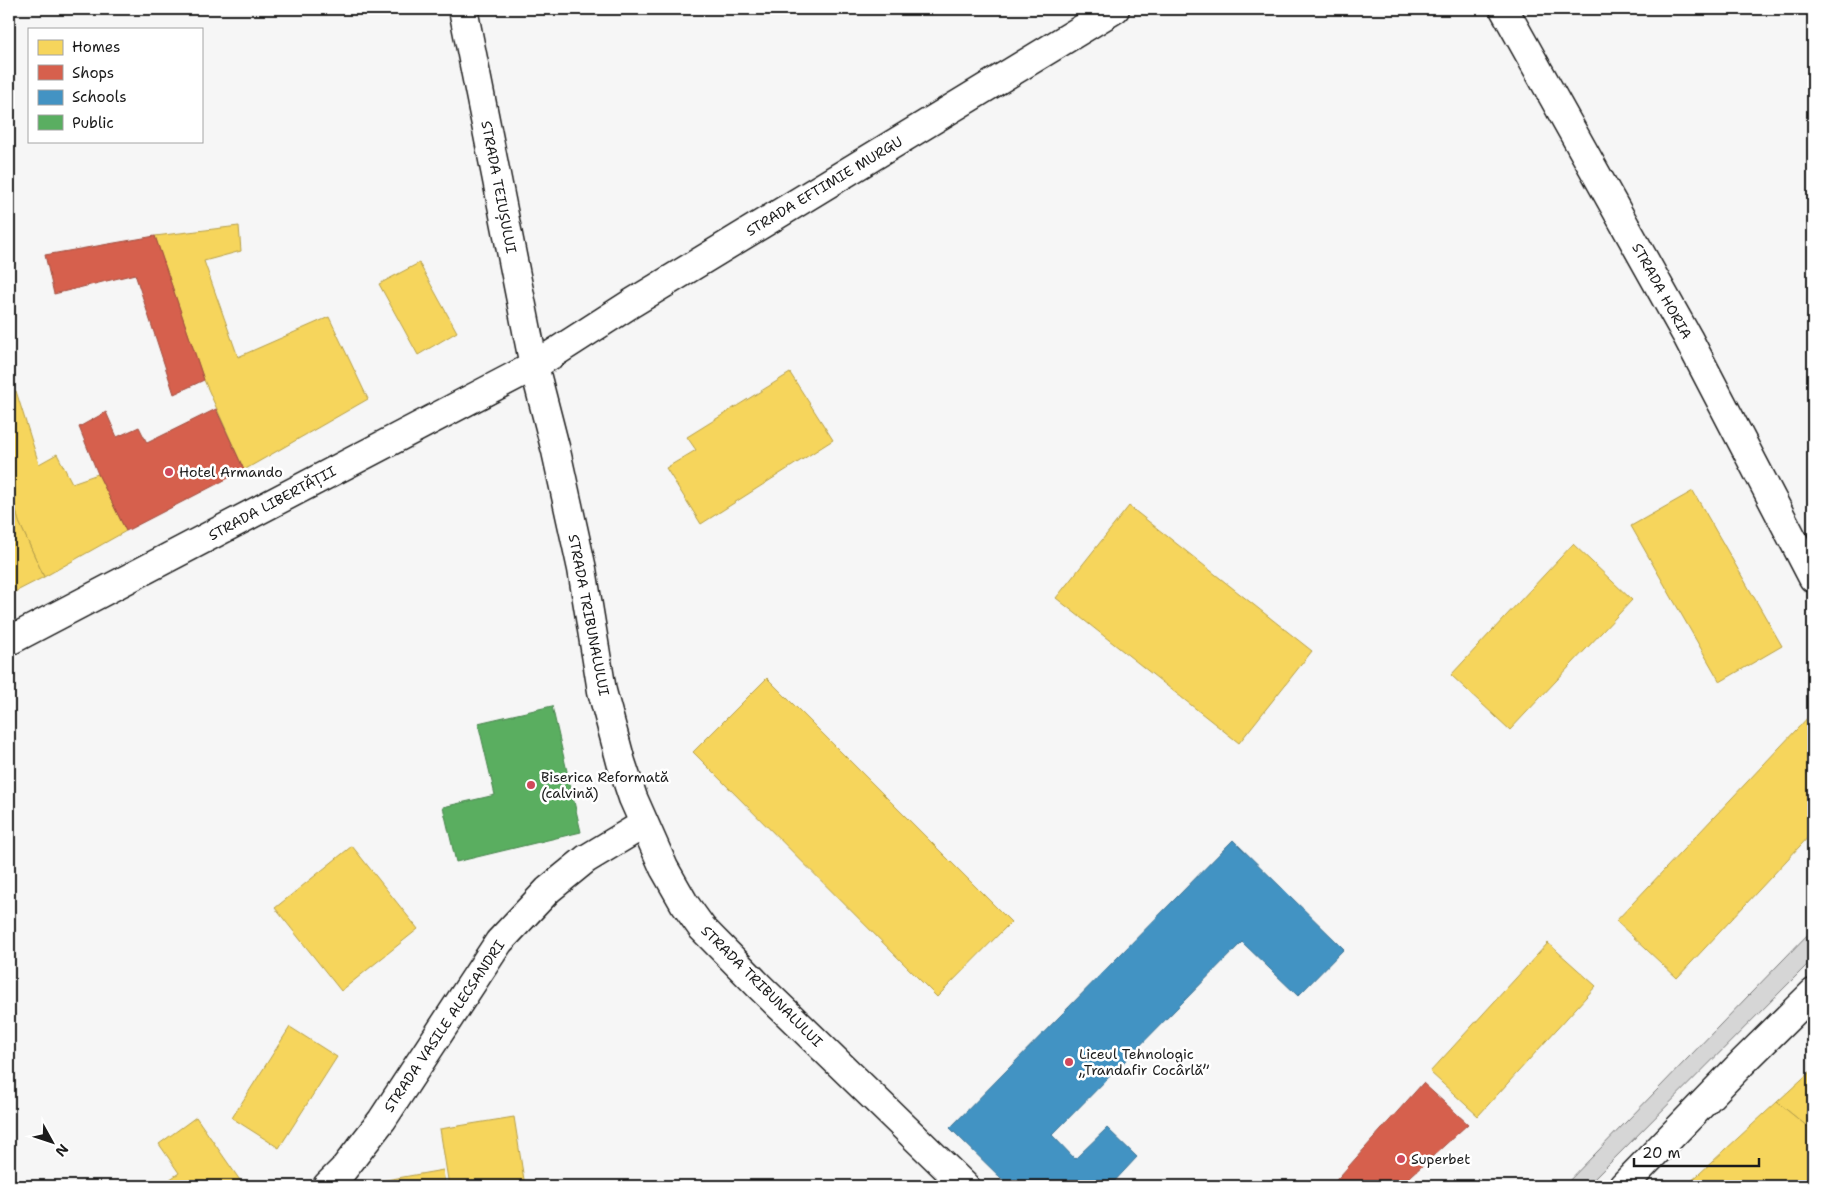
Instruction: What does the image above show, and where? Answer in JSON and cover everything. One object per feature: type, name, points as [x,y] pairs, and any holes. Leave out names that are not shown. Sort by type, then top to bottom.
[{"type":"main road","name":"STRADA TEIUȘULUI","points":[[463,9],[534,366]]},
{"type":"main road","name":"STRADA EFTIMIE MURGU","points":[[534,366],[632,303],[1114,9]]},
{"type":"main road","name":"STRADA HORIA","points":[[1504,9],[1688,338],[1813,578]]},
{"type":"main road","name":"STRADA LIBERTĂȚII","points":[[9,641],[534,366]]},
{"type":"main road","name":"STRADA TRIBUNALULUI","points":[[534,366],[556,451],[582,569],[602,691],[621,762],[644,824],[664,868],[684,903],[702,928],[760,987],[965,1186]]},
{"type":"main road","name":"STRADA VASILE ALECSANDRI","points":[[327,1186],[344,1170],[382,1120],[499,942],[548,890],[586,859],[644,824]]},
{"type":"main road","points":[[1623,1186],[1813,993]]},
{"type":"shaded area","points":[[1813,929],[1813,959],[1587,1186],[1564,1186]]},
{"type":"building: Homes","points":[[239,226],[241,251],[204,261],[238,357],[329,317],[368,399],[244,470],[204,380],[155,236]]},
{"type":"building: Homes","points":[[419,263],[457,332],[418,355],[379,284]]},
{"type":"building: Homes","points":[[790,373],[833,440],[701,524],[666,468],[696,450],[687,437]]},
{"type":"building: Homes","points":[[16,391],[39,464],[57,454],[72,483],[98,474],[126,531],[44,577],[19,522],[9,485],[9,394]]},
{"type":"building: Homes","points":[[9,485],[19,522],[44,577],[9,595]]},
{"type":"building: Homes","points":[[1693,491],[1782,646],[1720,682],[1631,526]]},
{"type":"building: Homes","points":[[1129,506],[1312,651],[1239,743],[1056,598]]},
{"type":"building: Homes","points":[[1573,544],[1632,600],[1510,730],[1451,675]]},
{"type":"building: Homes","points":[[767,678],[1011,922],[937,997],[693,752]]},
{"type":"building: Homes","points":[[1813,712],[1813,832],[1677,978],[1616,921]]},
{"type":"building: Homes","points":[[352,846],[418,929],[341,991],[275,908]]},
{"type":"building: Homes","points":[[1548,943],[1596,986],[1478,1116],[1430,1072]]},
{"type":"building: Homes","points":[[290,1027],[337,1057],[279,1148],[232,1118]]},
{"type":"building: Homes","points":[[1813,1069],[1813,1131],[1777,1102]]},
{"type":"building: Homes","points":[[1777,1102],[1813,1131],[1813,1186],[1686,1186]]},
{"type":"building: Homes","points":[[196,1117],[244,1186],[160,1186],[179,1173],[159,1144]]},
{"type":"building: Homes","points":[[514,1117],[525,1186],[449,1186],[440,1129]]},
{"type":"building: Homes","points":[[443,1170],[445,1186],[369,1186],[369,1183]]},
{"type":"building: Shops","points":[[155,236],[204,380],[174,394],[135,274],[54,294],[45,255]]},
{"type":"building: Shops","name":"Hotel Armando","points":[[216,409],[244,470],[126,531],[98,474],[79,427],[106,412],[117,437],[139,427],[147,443]]},
{"type":"building: Shops","points":[[1423,1083],[1468,1124],[1400,1186],[1333,1186],[1332,1185]]},
{"type":"building: Schools","name":"Liceul Tehnologic „Trandafir Cocârlă”","points":[[1233,840],[1344,949],[1298,996],[1242,942],[1052,1135],[1075,1159],[1107,1128],[1137,1157],[1110,1186],[1009,1186],[950,1128]]},
{"type":"building: Public","name":"Biserica Reformată (calvină)","points":[[552,706],[581,832],[456,862],[443,807],[495,795],[478,723]]},
{"type":"place","name":"Hotel Armando","points":[[169,472]]},
{"type":"place","name":"Biserica Reformată (calvină)","points":[[531,785]]},
{"type":"place","name":"Liceul Tehnologic „Trandafir Cocârlă”","points":[[1069,1062]]},
{"type":"place","name":"Superbet","points":[[1401,1159]]}]
